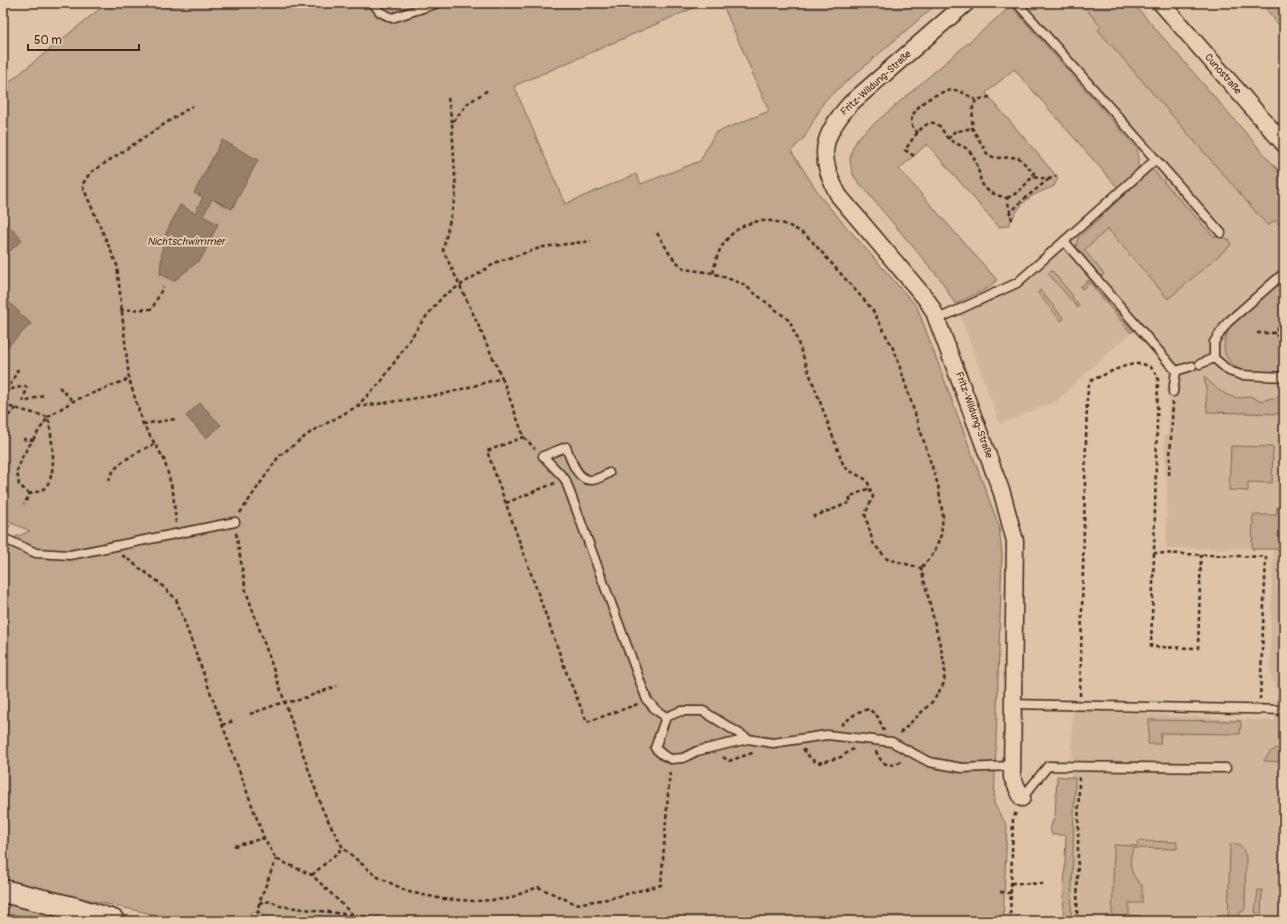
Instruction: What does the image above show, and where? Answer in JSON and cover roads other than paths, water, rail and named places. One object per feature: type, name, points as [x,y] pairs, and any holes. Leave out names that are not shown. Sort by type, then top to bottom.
[{"type":"highway","points":[[3,891],[76,909],[113,921]]},
{"type":"street","name":"Fritz-Wildung-Straße","points":[[966,3],[850,103],[836,120],[827,139],[824,152],[826,165],[839,196],[926,300],[938,319],[1002,494],[1015,541],[1012,777],[1022,798]]},
{"type":"street","name":"Cunostraße","points":[[1161,3],[1284,144]]},
{"type":"lane","points":[[373,3],[380,12],[392,18],[438,3]]},
{"type":"lane","points":[[1017,3],[1221,233]]},
{"type":"lane","points":[[938,319],[1017,283],[1155,160]]},
{"type":"lane","points":[[1064,241],[1176,371],[1173,392]]},
{"type":"lane","points":[[1284,273],[1227,324],[1214,342],[1214,358],[1229,371],[1241,375],[1284,377]]},
{"type":"lane","points":[[1176,371],[1214,358]]},
{"type":"lane","points":[[609,473],[593,480],[587,480],[581,476],[574,467],[566,447],[543,456],[565,479],[647,700],[656,710],[666,717]]},
{"type":"lane","points":[[3,538],[36,553],[70,555],[235,522]]},
{"type":"lane","points":[[1012,704],[1284,710]]},
{"type":"lane","points":[[748,739],[697,751],[683,758],[671,759],[662,755],[655,748],[666,717],[681,711],[703,712],[748,739],[773,743],[827,735],[892,742],[929,762],[962,768],[1012,766]]},
{"type":"lane","points":[[1022,798],[1048,766],[1226,768]]},
{"type":"water","name":"Nichtschwimmer","points":[[222,140],[258,160],[232,209],[212,199],[203,216],[218,224],[201,259],[174,281],[160,274],[163,239],[180,205],[195,213],[203,197],[194,193]]},
{"type":"water","points":[[3,219],[22,240],[3,257]]},
{"type":"water","points":[[3,296],[31,324],[3,351]]},
{"type":"water","points":[[200,403],[221,425],[206,438],[186,416]]}]
